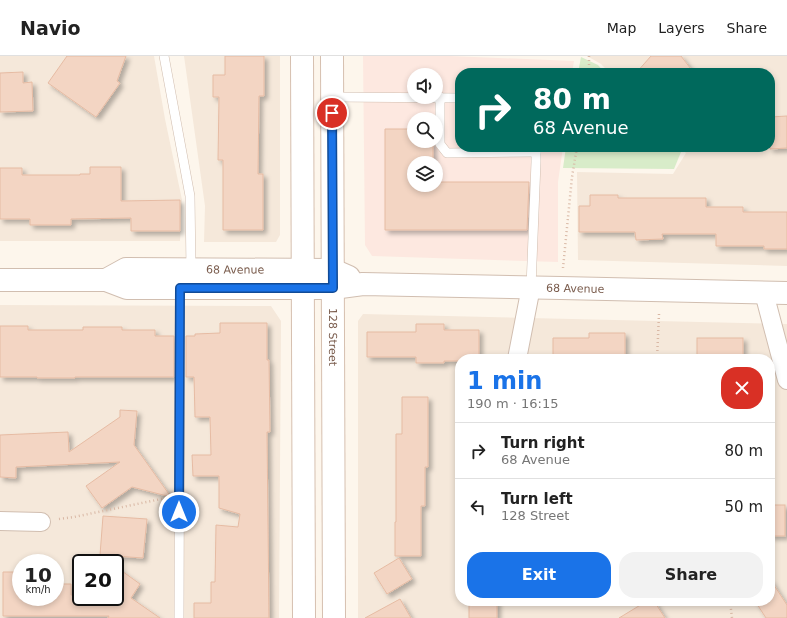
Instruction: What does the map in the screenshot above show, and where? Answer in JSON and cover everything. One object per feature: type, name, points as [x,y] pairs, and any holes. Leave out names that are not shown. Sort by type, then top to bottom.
[{"type":"main road","points":[[302,56],[304,618]]},
{"type":"main road","name":"128 Street","points":[[332,56],[334,618]]},
{"type":"main road","name":"68 Avenue","points":[[106,280],[126,269],[191,270],[303,279]]},
{"type":"main road","name":"68 Avenue","points":[[0,280],[106,280],[127,288],[180,288],[303,279],[333,279],[363,284],[787,293]]},
{"type":"street","points":[[518,354],[531,287]]},
{"type":"street","points":[[764,293],[787,380]]},
{"type":"street","points":[[0,521],[41,522]]},
{"type":"lane","points":[[164,56],[190,196],[191,270]]},
{"type":"lane","points":[[332,97],[407,98]]},
{"type":"lane","points":[[443,98],[455,98]]},
{"type":"lane","points":[[440,104],[440,144],[447,153],[469,152]]},
{"type":"lane","points":[[531,287],[536,152]]},
{"type":"lane","points":[[179,618],[180,288]]},
{"type":"path","points":[[589,56],[589,68]]},
{"type":"path","points":[[563,269],[572,177],[576,152]]},
{"type":"path","points":[[656,354],[658,314]]},
{"type":"path","points":[[41,522],[179,497]]},
{"type":"path","points":[[731,606],[732,618]]},
{"type":"shaded area","points":[[0,56],[154,56],[165,119],[182,200],[180,241],[0,241]]},
{"type":"shaded area","points":[[184,56],[280,56],[280,235],[276,242],[204,242],[205,206]]},
{"type":"shaded area","points":[[363,56],[450,56],[574,61],[573,68],[455,68],[455,152],[562,152],[558,182],[558,262],[372,256],[365,245]]},
{"type":"shaded area","points":[[587,56],[787,56],[787,266],[578,260],[577,172],[673,174],[686,153],[685,152],[775,152],[775,68],[605,68]]},
{"type":"shaded area","points":[[0,305],[271,306],[281,321],[279,618],[0,618]]},
{"type":"shaded area","points":[[363,314],[787,324],[787,618],[358,618],[358,321]]},
{"type":"green space","points":[[581,57],[598,65],[601,68],[579,68]]},
{"type":"green space","points":[[565,152],[681,152],[674,169],[563,168]]},
{"type":"building","points":[[67,56],[126,56],[117,81],[120,83],[96,117],[48,83]]},
{"type":"building","points":[[225,56],[264,56],[264,96],[259,96],[258,174],[263,174],[263,230],[223,230],[223,160],[218,160],[219,97],[213,97],[213,75],[225,75]]},
{"type":"building","points":[[651,56],[681,56],[690,68],[640,68]]},
{"type":"building","points":[[23,72],[23,83],[32,82],[33,111],[0,112],[0,73]]},
{"type":"building","points":[[787,116],[787,148],[775,149],[775,117]]},
{"type":"building","points":[[385,129],[407,129],[407,148],[433,148],[433,156],[407,156],[407,192],[443,192],[443,182],[529,182],[527,230],[385,230]]},
{"type":"building","points":[[90,167],[121,167],[121,201],[180,200],[180,231],[131,231],[131,218],[71,219],[71,225],[30,225],[30,219],[0,219],[0,168],[22,168],[22,175],[80,175],[90,174]]},
{"type":"building","points":[[590,195],[618,195],[618,198],[706,198],[706,207],[743,207],[743,212],[787,212],[787,249],[764,249],[764,246],[716,246],[716,234],[662,234],[663,239],[636,240],[635,232],[579,232],[579,206],[590,206]]},
{"type":"building","points":[[220,323],[267,323],[270,432],[267,432],[269,618],[194,618],[194,603],[211,603],[211,582],[215,582],[216,525],[238,527],[240,514],[219,508],[219,476],[193,476],[192,455],[211,455],[210,417],[195,417],[194,377],[186,377],[186,336],[195,336],[195,334],[220,333]]},
{"type":"building","points":[[416,324],[444,324],[444,330],[479,330],[479,354],[455,354],[455,361],[444,361],[444,363],[416,363],[416,357],[367,357],[367,332],[416,332]]},
{"type":"building","points":[[0,326],[28,326],[28,330],[83,330],[83,327],[122,327],[122,330],[155,330],[155,336],[174,336],[174,377],[0,377]]},
{"type":"building","points":[[589,333],[625,333],[625,354],[553,354],[553,338],[589,338]]},
{"type":"building","points":[[697,338],[743,338],[743,354],[697,354]]},
{"type":"building","points":[[402,397],[428,397],[428,467],[425,467],[425,506],[421,506],[421,556],[395,556],[396,434],[402,434]]},
{"type":"building","points":[[120,410],[137,411],[134,445],[171,497],[132,487],[102,508],[86,486],[120,462],[16,467],[16,478],[0,477],[0,435],[68,432],[69,452],[120,417]]},
{"type":"building","points":[[775,505],[785,505],[785,536],[775,536]]},
{"type":"building","points":[[103,516],[147,519],[143,558],[124,557],[124,554],[100,554]]},
{"type":"building","points":[[399,558],[412,579],[387,594],[374,573]]},
{"type":"building","points":[[3,572],[12,572],[12,606],[64,606],[64,584],[71,584],[72,606],[124,606],[124,572],[140,584],[131,598],[160,618],[108,618],[109,616],[3,616]]},
{"type":"building","points":[[775,587],[787,605],[787,618],[766,618],[758,606],[775,606]]},
{"type":"building","points":[[400,599],[411,618],[365,618]]},
{"type":"building","points":[[469,606],[497,606],[497,618],[469,618]]},
{"type":"building","points":[[639,606],[657,606],[665,618],[619,618]]},
{"type":"route","points":[[179,512],[180,288],[333,288],[332,113]]}]
